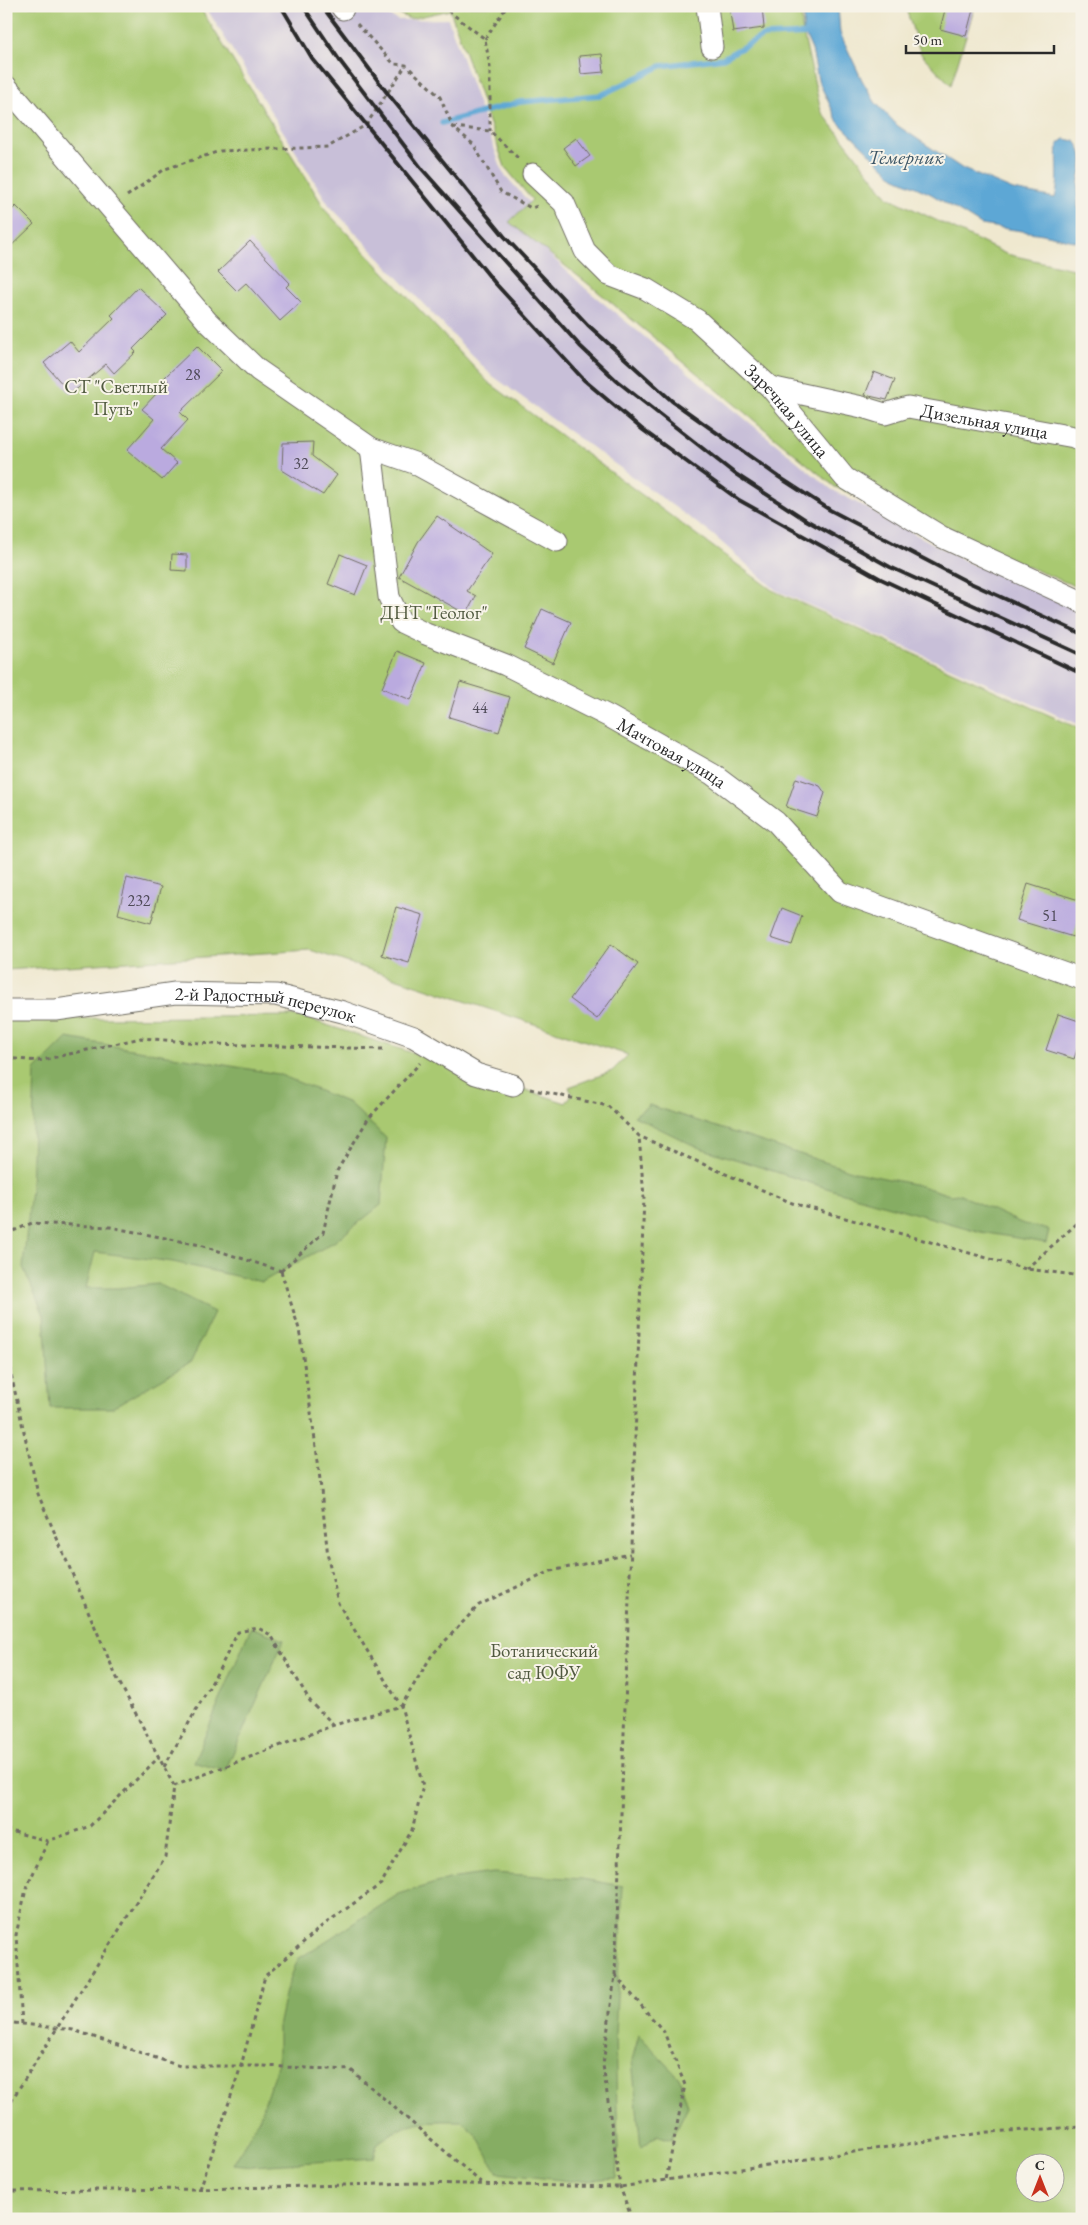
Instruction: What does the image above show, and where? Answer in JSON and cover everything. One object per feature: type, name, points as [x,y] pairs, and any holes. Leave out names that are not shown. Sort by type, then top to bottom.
[{"type":"street","points":[[707,6],[712,47]]},
{"type":"street","points":[[6,86],[207,321],[258,370],[371,448],[414,463],[557,541]]},
{"type":"street","name":"Заречная улица","points":[[533,174],[560,199],[585,251],[609,275],[646,288],[697,320],[770,387],[845,478],[942,537],[1082,602]]},
{"type":"street","name":"Дизельная улица","points":[[770,387],[862,407],[885,414],[908,407],[1074,437],[1082,441]]},
{"type":"street","name":"Мачтовая улица","points":[[371,448],[389,597],[401,622],[426,634],[506,665],[610,717],[712,774],[776,822],[840,892],[1082,979]]},
{"type":"street","name":"2-й Радостный переулок","points":[[6,1010],[56,1010],[175,993],[276,995],[343,1012],[414,1037],[476,1074],[513,1086]]},
{"type":"path","points":[[442,6],[485,39],[490,67],[490,131]]},
{"type":"path","points":[[485,39],[506,6]]},
{"type":"path","points":[[342,8],[394,64],[406,65],[440,97],[453,127],[473,144],[501,192],[531,208],[560,199]]},
{"type":"path","points":[[110,207],[166,169],[220,151],[328,147],[366,125],[406,65]]},
{"type":"path","points":[[453,127],[490,131],[533,174]]},
{"type":"path","points":[[6,1058],[38,1061],[141,1038],[212,1044],[387,1049]]},
{"type":"path","points":[[281,1271],[323,1233],[337,1171],[368,1119],[434,1049]]},
{"type":"path","points":[[513,1086],[608,1106],[639,1136],[792,1203],[1026,1269],[1082,1276]]},
{"type":"path","points":[[632,2219],[620,2188],[603,2065],[615,1975],[644,1197],[639,1136]]},
{"type":"path","points":[[1026,1269],[1082,1219]]},
{"type":"path","points":[[6,1234],[32,1223],[110,1227],[200,1245],[281,1271]]},
{"type":"path","points":[[200,2189],[241,2066],[265,1976],[322,1926],[381,1884],[412,1830],[423,1786],[401,1706],[338,1603],[328,1557],[318,1461],[299,1329],[281,1271]]},
{"type":"path","points":[[6,1352],[38,1494],[116,1676],[174,1786],[166,1857],[6,2109]]},
{"type":"path","points":[[174,1786],[334,1725],[401,1706],[432,1655],[479,1605],[551,1571],[630,1554]]},
{"type":"path","points":[[164,1767],[222,1666],[238,1632],[258,1628],[271,1635],[310,1701],[334,1725]]},
{"type":"path","points":[[6,1830],[48,1841],[90,1826],[159,1757]]},
{"type":"path","points":[[22,2024],[16,1935],[26,1889],[48,1841]]},
{"type":"path","points":[[615,1975],[664,2032],[685,2085],[666,2180]]},
{"type":"path","points":[[6,2022],[73,2030],[180,2066],[350,2070],[484,2185]]},
{"type":"path","points":[[6,2191],[416,2184],[620,2188],[988,2132],[1082,2127]]},
{"type":"shaded area","points":[[205,6],[369,6],[398,20],[448,19],[503,173],[530,203],[515,222],[586,289],[831,489],[973,565],[1082,595],[1082,726],[776,590],[712,534],[490,374],[329,205]]},
{"type":"green space","name":"Ботанический сад ЮФУ","points":[[6,6],[199,6],[327,212],[488,382],[772,590],[1082,730],[1082,2219],[6,2219],[6,1019],[299,1016],[566,1103],[572,1094],[569,1087],[612,1071],[628,1055],[310,950],[6,970]]},
{"type":"green space","points":[[382,6],[801,6],[802,28],[821,111],[888,197],[1006,254],[1082,271],[1082,589],[835,487],[596,290],[509,222],[532,200],[505,167],[450,10],[410,19]]},
{"type":"green space","points":[[905,6],[975,6],[951,85],[921,54]]},
{"type":"green space","points":[[67,1038],[278,1074],[349,1103],[386,1138],[381,1205],[334,1242],[262,1282],[173,1262],[95,1252],[86,1288],[118,1288],[158,1284],[214,1312],[191,1362],[112,1408],[50,1408],[44,1315],[23,1267],[31,1189],[35,1070]]},
{"type":"green space","points":[[649,1105],[855,1172],[918,1185],[950,1195],[958,1194],[1021,1223],[1049,1230],[1046,1243],[981,1232],[833,1190],[697,1147],[634,1116]]},
{"type":"green space","points":[[251,1627],[284,1640],[225,1771],[194,1762]]},
{"type":"green space","points":[[493,1873],[582,1879],[623,1886],[615,2034],[618,2147],[616,2178],[570,2181],[498,2173],[476,2134],[462,2121],[436,2121],[407,2126],[377,2144],[374,2158],[253,2166],[233,2164],[259,2119],[278,2062],[278,2027],[286,1990],[298,1959],[399,1894],[449,1879]]},
{"type":"green space","points":[[639,2035],[679,2077],[688,2106],[671,2140],[657,2135],[641,2148],[632,2060]]},
{"type":"water","name":"Темерник","points":[[804,6],[838,6],[840,33],[862,80],[875,102],[898,126],[963,169],[1013,190],[1055,198],[1058,144],[1065,139],[1075,141],[1080,150],[1082,160],[1078,183],[1078,208],[1082,209],[1082,243],[1043,234],[981,225],[931,194],[894,177],[838,122],[818,80],[812,50],[803,30]]},
{"type":"building","points":[[729,6],[762,6],[764,28],[733,32]]},
{"type":"building","points":[[946,6],[974,6],[966,36],[940,29]]},
{"type":"building","points":[[602,54],[604,72],[581,74],[579,56]]},
{"type":"building","points":[[576,138],[590,156],[576,166],[563,148]]},
{"type":"building","points":[[16,206],[34,224],[6,251],[6,216]]},
{"type":"building","points":[[250,241],[290,283],[286,287],[301,302],[280,321],[246,283],[237,291],[218,272]]},
{"type":"building","points":[[138,287],[167,315],[133,349],[136,352],[114,373],[106,364],[71,394],[44,363],[70,341],[79,352],[114,318],[111,315]]},
{"type":"building","points":[[197,346],[222,371],[180,412],[188,420],[161,449],[177,463],[162,480],[127,450],[154,419],[142,409],[168,381],[165,377]]},
{"type":"building","points":[[874,372],[895,380],[887,400],[865,395]]},
{"type":"building","points":[[313,442],[312,456],[337,475],[323,495],[282,470],[283,443]]},
{"type":"building","points":[[437,516],[492,554],[467,591],[476,596],[466,614],[399,577],[418,542]]},
{"type":"building","points":[[172,554],[187,555],[187,571],[171,570]]},
{"type":"building","points":[[340,554],[367,565],[355,595],[328,584]]},
{"type":"building","points":[[542,609],[571,622],[553,663],[524,649]]},
{"type":"building","points":[[397,651],[426,663],[411,700],[382,688]]},
{"type":"building","points":[[460,682],[510,697],[499,732],[449,717]]},
{"type":"building","points":[[796,778],[820,786],[825,793],[817,817],[786,807]]},
{"type":"building","points":[[127,878],[161,887],[151,923],[118,914]]},
{"type":"building","points":[[1028,884],[1082,901],[1082,910],[1073,937],[1017,920]]},
{"type":"building","points":[[396,907],[423,915],[409,963],[382,955]]},
{"type":"building","points":[[782,908],[802,916],[792,945],[771,938]]},
{"type":"building","points":[[611,944],[638,964],[597,1019],[570,999]]},
{"type":"building","points":[[1058,1014],[1082,1022],[1082,1034],[1074,1059],[1046,1050]]},
{"type":"waterway","points":[[442,123],[520,102],[601,95],[661,66],[723,58],[763,36],[812,34]]},
{"type":"railway","points":[[281,6],[312,58],[495,283],[584,380],[643,430],[739,500],[881,579],[1082,674]]},
{"type":"railway","points":[[303,6],[340,61],[422,169],[580,346],[617,381],[734,473],[806,520],[890,567],[1082,655]]},
{"type":"railway","points":[[322,6],[388,94],[504,236],[588,325],[672,401],[779,477],[830,510],[966,581],[1082,634]]},
{"type":"park label","name":"СТ \"Светлый Путь\"","points":[[116,397]]},
{"type":"park label","name":"ДНТ \"Геолог\"","points":[[434,612]]}]
